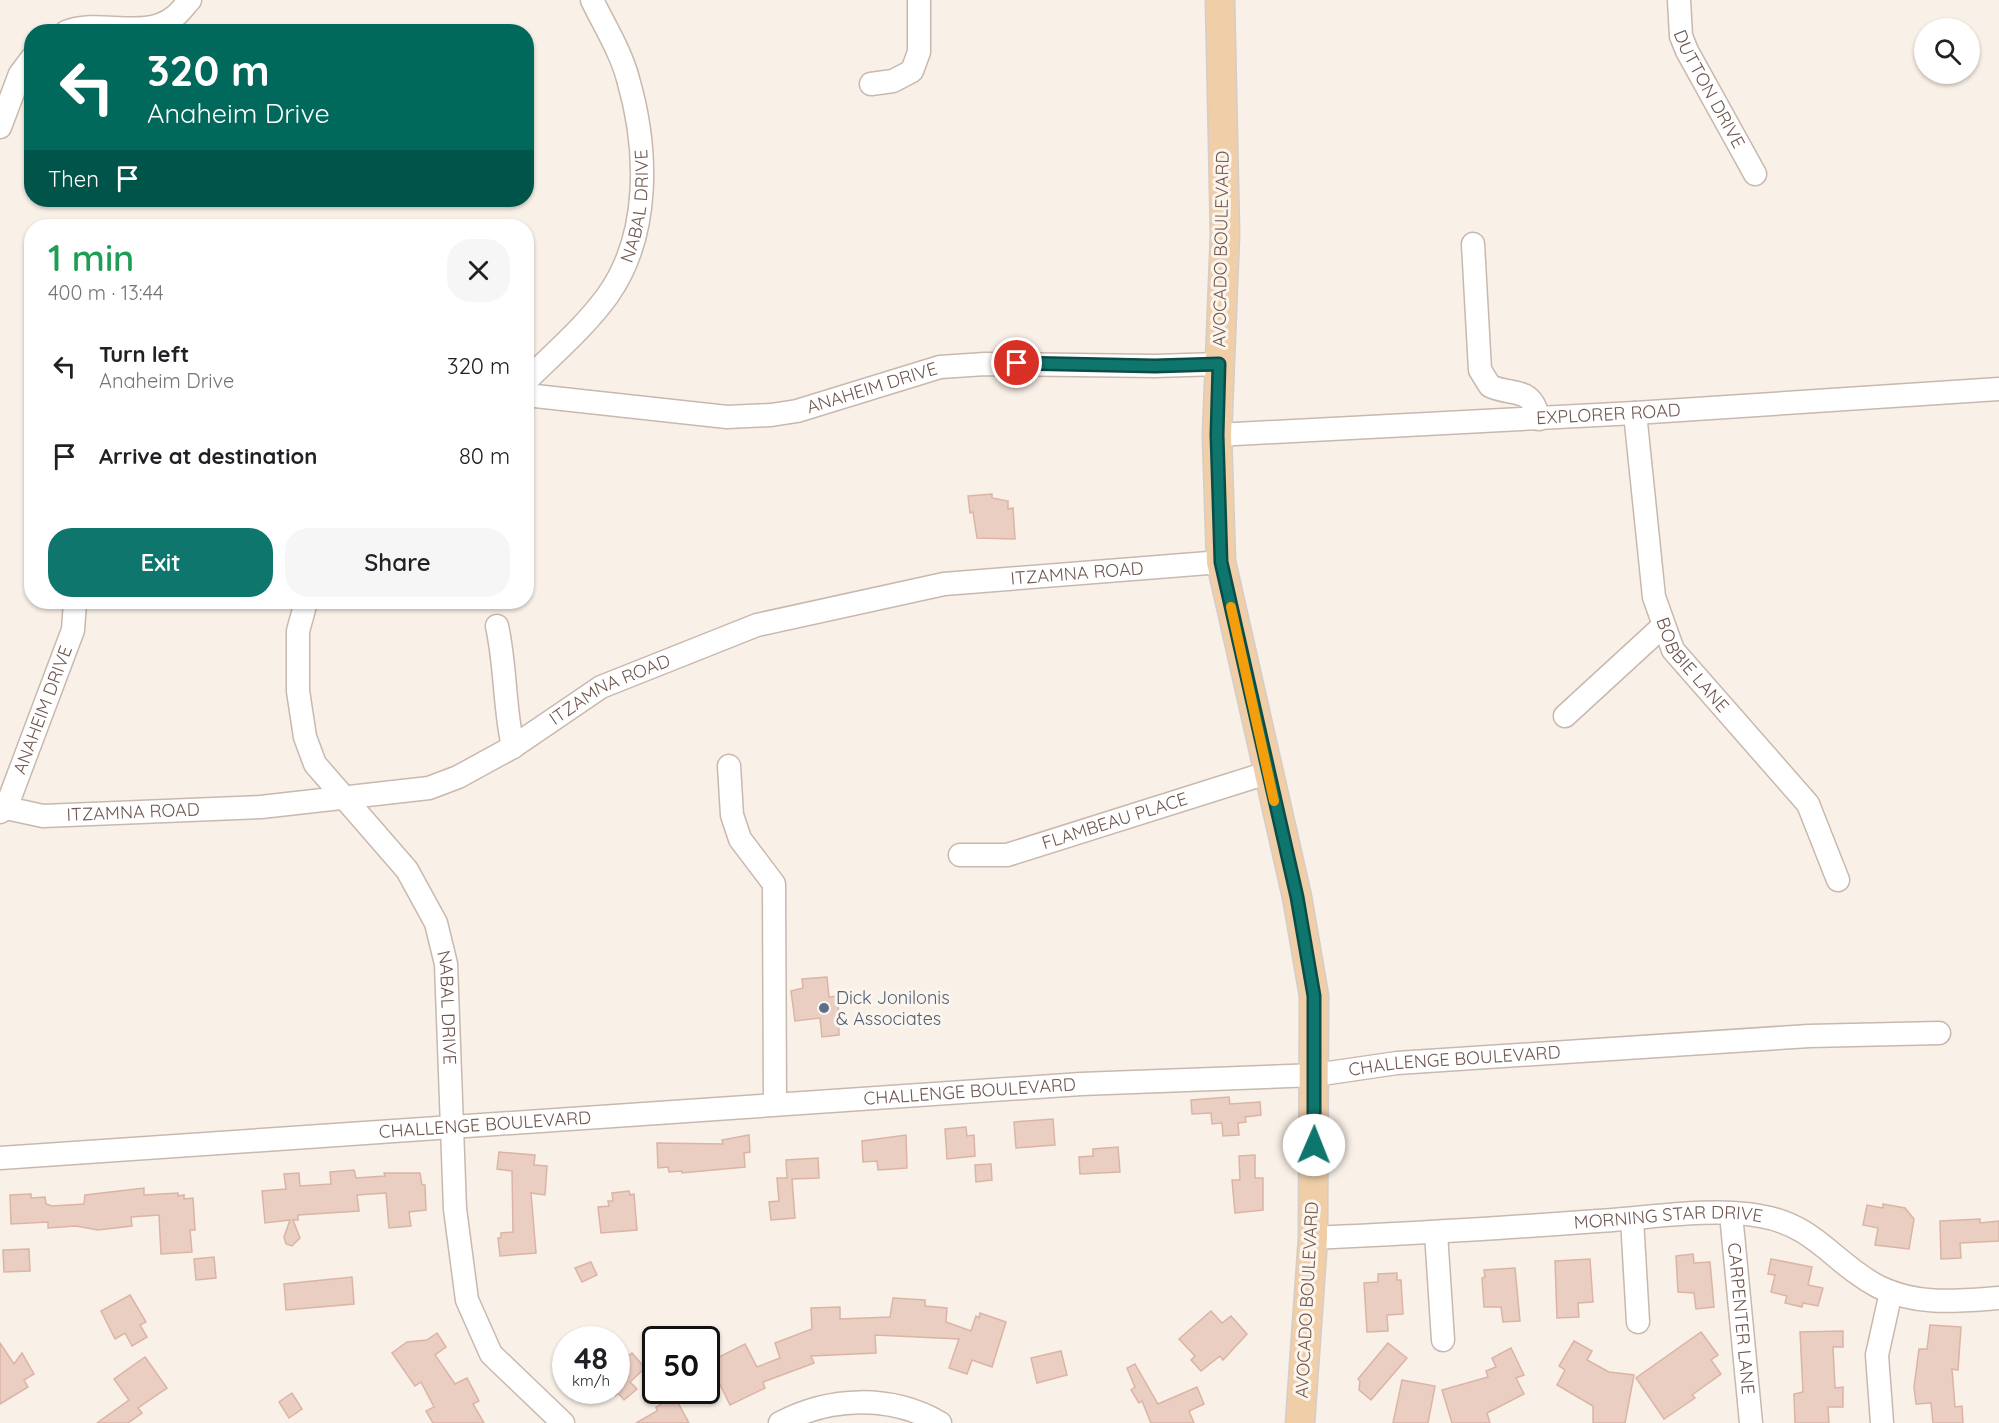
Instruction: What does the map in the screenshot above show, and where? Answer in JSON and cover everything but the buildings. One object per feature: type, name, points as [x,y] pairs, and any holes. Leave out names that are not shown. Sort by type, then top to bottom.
[{"type":"main road","name":"AVOCADO BOULEVARD","points":[[1220,0],[1225,234],[1217,435],[1221,562],[1267,773],[1297,897],[1314,996],[1313,1238],[1300,1423]]},
{"type":"street","points":[[160,24],[174,18],[190,0]]},
{"type":"street","points":[[871,84],[893,81],[912,71],[919,52],[919,0]]},
{"type":"street","name":"DUTTON DRIVE","points":[[1679,0],[1680,28],[1684,44],[1755,174]]},
{"type":"street","name":"NABAL DRIVE","points":[[534,373],[592,314],[609,293],[631,252],[636,233],[642,170],[636,121],[628,78],[593,1]]},
{"type":"street","points":[[0,128],[24,69]]},
{"type":"street","points":[[1473,244],[1480,370],[1490,386],[1528,396],[1536,406],[1539,418]]},
{"type":"street","name":"ANAHEIM DRIVE","points":[[534,396],[727,417],[771,415],[797,411],[940,368],[996,364],[1155,366],[1219,364]]},
{"type":"street","name":"EXPLORER ROAD","points":[[1217,435],[1635,413],[1999,389]]},
{"type":"street","name":"BOBBIE LANE","points":[[1635,413],[1654,597],[1663,626],[1674,650],[1808,804],[1839,880]]},
{"type":"street","name":"ITZAMNA ROAD","points":[[3,810],[43,816],[261,807],[342,796],[429,788],[458,777],[513,747],[601,687],[757,625],[944,584],[1221,562]]},
{"type":"street","name":"ANAHEIM DRIVE","points":[[3,810],[73,630],[74,609]]},
{"type":"street","name":"NABAL DRIVE","points":[[304,609],[298,631],[298,691],[305,737],[315,764],[408,870],[436,923],[446,964],[455,1209],[467,1300],[491,1354],[562,1423]]},
{"type":"street","points":[[497,626],[504,657],[506,715],[513,747]]},
{"type":"street","points":[[1565,716],[1663,626]]},
{"type":"street","points":[[729,766],[732,815],[740,839],[774,884],[775,1104]]},
{"type":"street","name":"FLAMBEAU PLACE","points":[[960,855],[1007,855],[1267,773]]},
{"type":"street","name":"CHALLENGE BOULEVARD","points":[[0,1158],[452,1125],[619,1117],[1092,1083],[1315,1075],[1397,1063],[1572,1051],[1809,1036],[1939,1033]]},
{"type":"street","name":"MORNING STAR DRIVE","points":[[1313,1238],[1436,1233],[1632,1219],[1731,1214],[1760,1215],[1791,1223],[1822,1242],[1867,1280],[1891,1292],[1936,1302],[1999,1298]]},
{"type":"street","name":"CARPENTER LANE","points":[[1731,1214],[1751,1423]]},
{"type":"street","points":[[1632,1219],[1638,1322]]},
{"type":"street","points":[[1436,1233],[1443,1340]]},
{"type":"street","points":[[1882,1423],[1877,1355],[1891,1292]]},
{"type":"street","points":[[780,1423],[803,1411],[821,1406],[860,1402],[899,1407],[940,1423]]},
{"type":"slow traffic","points":[[1231,607],[1274,801]]},
{"type":"place","name":"Dick Jonilonis & Associates","points":[[824,1008]]},
{"type":"route","points":[[1017,363],[1155,366],[1219,364],[1217,435],[1221,562],[1267,773],[1297,897],[1314,996],[1314,1145]]}]
